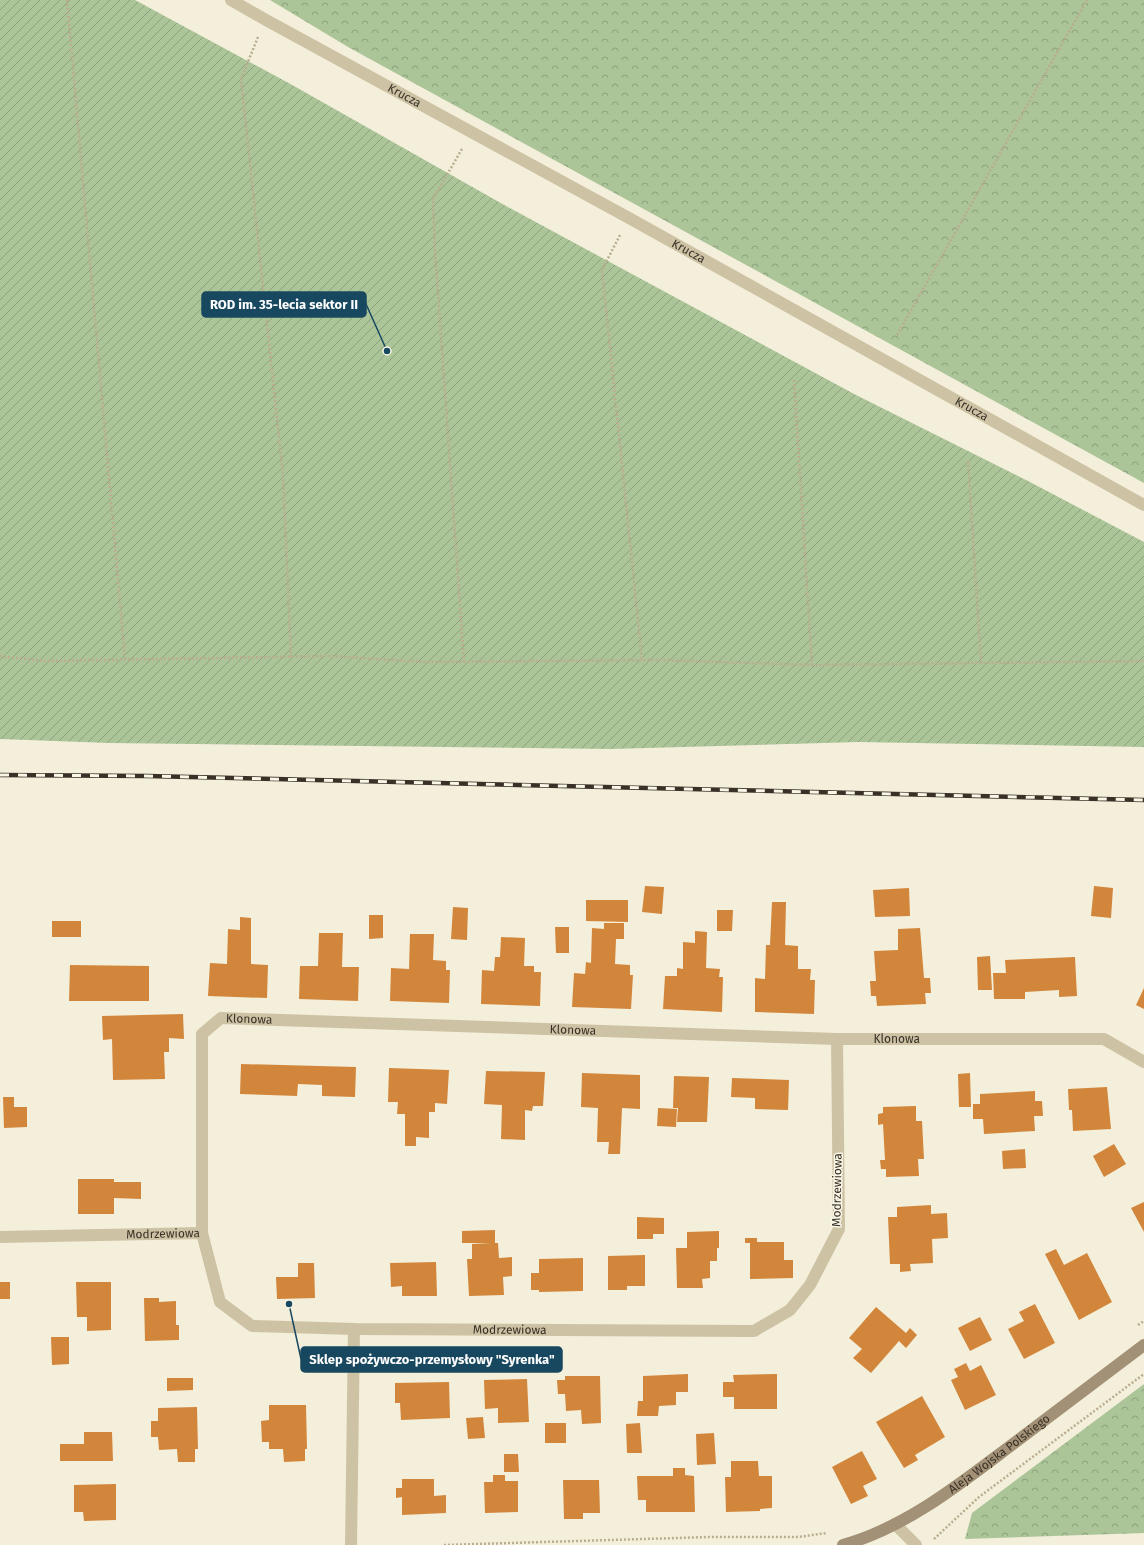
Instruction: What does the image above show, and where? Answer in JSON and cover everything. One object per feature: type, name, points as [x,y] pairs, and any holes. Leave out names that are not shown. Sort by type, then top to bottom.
[{"type":"street","name":"Krucza","points":[[231,0],[629,218],[1144,505]]},
{"type":"street","name":"Klonowa","points":[[202,1233],[202,1034],[221,1018],[837,1039],[1104,1039],[1144,1062]]},
{"type":"street","name":"Modrzewiowa","points":[[0,1237],[202,1233],[220,1302],[252,1326],[354,1329],[754,1332],[790,1310],[810,1285],[838,1229],[837,1039]]},
{"type":"street","points":[[351,1545],[354,1329]]},
{"type":"street","name":"Aleja Wojska Polskiego","points":[[843,1545],[855,1542],[895,1524],[949,1492],[1144,1345]]},
{"type":"street","points":[[895,1524],[916,1545]]},
{"type":"path","points":[[67,0],[125,660]]},
{"type":"path","points":[[897,336],[1087,0]]},
{"type":"path","points":[[266,20],[241,79],[283,476],[291,657]]},
{"type":"path","points":[[464,662],[433,198],[471,132]]},
{"type":"path","points":[[629,218],[602,270],[642,660]]},
{"type":"path","points":[[794,380],[812,665]]},
{"type":"path","points":[[968,461],[981,662]]},
{"type":"path","points":[[0,656],[47,661],[329,656],[424,662],[642,660],[812,665],[1144,661]]},
{"type":"path","points":[[1138,1326],[1144,1321]]},
{"type":"path","points":[[932,1540],[979,1497],[1144,1374]]},
{"type":"path","points":[[444,1545],[710,1537],[798,1537],[834,1532]]},
{"type":"green space","points":[[0,0],[135,0],[294,86],[506,206],[856,395],[1028,481],[1144,542],[1144,747],[858,742],[611,749],[109,743],[0,739]]},
{"type":"green space","points":[[270,0],[1144,0],[1144,483],[348,47]]},
{"type":"green space","points":[[1144,1384],[1144,1533],[965,1539],[972,1513]]},
{"type":"building","points":[[645,886],[664,887],[662,914],[642,912]]},
{"type":"building","points":[[1094,886],[1113,888],[1111,918],[1091,916]]},
{"type":"building","points":[[909,888],[910,916],[875,917],[873,890]]},
{"type":"building","points":[[586,900],[628,900],[628,922],[586,921]]},
{"type":"building","points":[[772,902],[786,902],[785,945],[798,946],[798,969],[811,969],[810,980],[815,980],[814,1014],[755,1012],[755,978],[765,979],[766,945],[770,945]]},
{"type":"building","points":[[453,907],[468,908],[467,940],[451,939]]},
{"type":"building","points":[[717,910],[733,910],[732,931],[717,931]]},
{"type":"building","points":[[369,915],[383,915],[383,938],[369,939]]},
{"type":"building","points":[[240,917],[251,918],[251,964],[268,965],[267,998],[208,996],[210,963],[227,964],[228,929],[240,930]]},
{"type":"building","points":[[52,921],[81,921],[81,937],[52,937]]},
{"type":"building","points":[[604,923],[624,923],[624,939],[616,939],[615,964],[630,965],[630,975],[633,975],[631,1009],[572,1007],[574,973],[585,974],[586,962],[591,963],[592,928],[604,929]]},
{"type":"building","points":[[555,927],[569,927],[569,953],[556,953]]},
{"type":"building","points":[[920,928],[924,978],[930,978],[931,993],[925,993],[926,1004],[877,1006],[876,996],[871,996],[870,981],[876,981],[874,951],[898,950],[898,929]]},
{"type":"building","points":[[695,931],[707,932],[706,968],[720,969],[719,977],[723,977],[722,1012],[663,1009],[665,976],[677,976],[677,968],[683,969],[683,942],[695,943]]},
{"type":"building","points":[[319,933],[343,933],[342,967],[359,967],[358,1001],[299,999],[300,966],[318,966]]},
{"type":"building","points":[[410,934],[434,934],[433,960],[446,961],[446,970],[450,970],[449,1003],[390,1001],[391,968],[409,969]]},
{"type":"building","points":[[501,937],[525,938],[524,966],[534,966],[534,972],[541,972],[540,1006],[481,1004],[482,970],[494,971],[495,957],[500,957]]},
{"type":"building","points":[[990,956],[992,990],[978,990],[977,957]]},
{"type":"building","points":[[1075,957],[1077,996],[1059,997],[1059,990],[1025,992],[1025,999],[994,999],[993,973],[1006,973],[1005,960]]},
{"type":"building","points":[[70,965],[149,966],[149,1001],[69,1001]]},
{"type":"building","points":[[1144,988],[1144,1009],[1136,1005]]},
{"type":"building","points":[[183,1014],[184,1039],[169,1038],[169,1052],[164,1052],[165,1079],[113,1080],[112,1039],[103,1040],[102,1016]]},
{"type":"building","points":[[241,1064],[356,1067],[355,1097],[322,1096],[322,1085],[298,1084],[297,1096],[240,1094]]},
{"type":"building","points":[[389,1068],[449,1070],[447,1104],[435,1103],[435,1112],[429,1112],[429,1138],[416,1137],[416,1146],[405,1146],[405,1114],[397,1114],[398,1102],[388,1102]]},
{"type":"building","points":[[486,1071],[545,1072],[543,1106],[533,1106],[532,1111],[525,1110],[525,1140],[501,1139],[502,1105],[484,1104]]},
{"type":"building","points":[[582,1073],[640,1075],[640,1109],[622,1108],[620,1154],[608,1154],[609,1142],[597,1142],[598,1108],[581,1107]]},
{"type":"building","points":[[970,1073],[971,1107],[959,1107],[958,1074]]},
{"type":"building","points":[[674,1076],[709,1077],[707,1122],[677,1122],[678,1108],[673,1108]]},
{"type":"building","points":[[732,1078],[789,1080],[788,1110],[755,1109],[755,1098],[731,1097]]},
{"type":"building","points":[[1107,1087],[1111,1129],[1073,1131],[1072,1110],[1069,1110],[1068,1089]]},
{"type":"building","points":[[1035,1091],[1035,1101],[1042,1101],[1043,1116],[1034,1116],[1035,1131],[984,1134],[983,1119],[973,1119],[973,1104],[980,1104],[980,1094]]},
{"type":"building","points":[[3,1097],[14,1097],[14,1107],[27,1107],[27,1127],[4,1128]]},
{"type":"building","points":[[916,1106],[916,1121],[922,1121],[924,1159],[918,1159],[919,1176],[886,1177],[886,1169],[881,1169],[880,1160],[885,1160],[883,1124],[878,1125],[878,1114],[883,1113],[883,1107]]},
{"type":"building","points":[[658,1108],[677,1109],[676,1127],[657,1126]]},
{"type":"building","points":[[1114,1144],[1126,1164],[1104,1177],[1093,1156]]},
{"type":"building","points":[[1025,1149],[1026,1168],[1003,1169],[1002,1151]]},
{"type":"building","points":[[78,1179],[114,1179],[114,1182],[141,1182],[141,1199],[114,1198],[114,1214],[78,1214]]},
{"type":"building","points":[[1144,1202],[1144,1232],[1131,1208]]},
{"type":"building","points":[[931,1205],[931,1214],[947,1213],[948,1238],[932,1239],[933,1263],[910,1264],[911,1271],[900,1272],[900,1264],[890,1264],[888,1217],[897,1217],[897,1207]]},
{"type":"building","points":[[637,1217],[664,1218],[664,1234],[653,1234],[653,1239],[637,1239]]},
{"type":"building","points":[[495,1230],[495,1243],[498,1243],[499,1258],[512,1257],[512,1276],[503,1277],[504,1295],[469,1296],[467,1259],[472,1259],[472,1244],[491,1243],[462,1243],[462,1231]]},
{"type":"building","points":[[719,1231],[717,1261],[710,1261],[710,1278],[702,1279],[703,1288],[677,1288],[676,1248],[687,1248],[687,1232]]},
{"type":"building","points":[[745,1238],[757,1238],[757,1242],[784,1242],[784,1260],[793,1260],[793,1278],[750,1279],[750,1243],[745,1243]]},
{"type":"building","points":[[1056,1249],[1064,1265],[1087,1253],[1112,1302],[1079,1320],[1045,1254]]},
{"type":"building","points":[[645,1255],[645,1286],[627,1286],[627,1290],[608,1290],[608,1256]]},
{"type":"building","points":[[583,1258],[583,1291],[539,1292],[539,1290],[531,1290],[531,1273],[539,1273],[539,1259]]},
{"type":"building","points":[[436,1262],[437,1296],[402,1296],[402,1286],[391,1287],[390,1263]]},
{"type":"building","points":[[298,1263],[314,1263],[315,1298],[277,1299],[276,1277],[298,1277]]},
{"type":"building","points":[[0,1282],[10,1282],[10,1299],[0,1299]]},
{"type":"building","points":[[76,1282],[111,1282],[111,1330],[87,1331],[87,1317],[77,1317]]},
{"type":"building","points":[[144,1298],[159,1298],[159,1302],[176,1301],[176,1325],[179,1325],[179,1340],[145,1341]]},
{"type":"building","points":[[1035,1304],[1055,1343],[1024,1359],[1008,1329],[1024,1321],[1019,1312]]},
{"type":"building","points":[[876,1307],[906,1333],[910,1328],[917,1335],[906,1348],[899,1341],[871,1373],[853,1358],[862,1349],[849,1338]]},
{"type":"building","points":[[980,1317],[992,1340],[970,1351],[958,1328]]},
{"type":"building","points":[[51,1337],[69,1337],[69,1364],[52,1365]]},
{"type":"building","points":[[966,1363],[970,1371],[981,1365],[996,1395],[965,1410],[951,1380],[958,1377],[954,1369]]},
{"type":"building","points":[[688,1374],[688,1392],[676,1392],[676,1405],[659,1406],[658,1416],[637,1416],[638,1401],[643,1401],[643,1376]]},
{"type":"building","points":[[777,1374],[777,1409],[734,1409],[734,1397],[723,1397],[723,1382],[734,1382],[733,1375]]},
{"type":"building","points":[[565,1376],[600,1376],[601,1423],[582,1424],[581,1410],[566,1411],[565,1394],[558,1394],[557,1380],[565,1380]]},
{"type":"building","points":[[167,1378],[193,1378],[193,1390],[167,1391]]},
{"type":"building","points":[[527,1379],[529,1422],[498,1423],[498,1408],[485,1409],[484,1380]]},
{"type":"building","points":[[449,1382],[450,1418],[401,1420],[400,1403],[395,1403],[395,1383]]},
{"type":"building","points":[[922,1396],[945,1437],[915,1455],[918,1460],[904,1468],[876,1422]]},
{"type":"building","points":[[269,1405],[306,1405],[307,1449],[305,1449],[305,1461],[284,1462],[283,1449],[269,1449],[269,1442],[262,1442],[261,1421],[269,1420]]},
{"type":"building","points":[[197,1407],[198,1449],[195,1449],[195,1462],[178,1462],[177,1449],[159,1450],[158,1437],[151,1437],[151,1421],[158,1421],[158,1408]]},
{"type":"building","points":[[483,1417],[485,1438],[468,1439],[466,1418]]},
{"type":"building","points":[[545,1423],[566,1423],[566,1443],[545,1443]]},
{"type":"building","points":[[640,1423],[642,1453],[627,1453],[626,1424]]},
{"type":"building","points":[[84,1432],[112,1432],[113,1461],[60,1461],[60,1444],[84,1444]]},
{"type":"building","points":[[714,1433],[716,1464],[697,1465],[696,1434]]},
{"type":"building","points":[[862,1451],[877,1479],[863,1486],[868,1496],[851,1504],[832,1467]]},
{"type":"building","points":[[504,1454],[518,1454],[519,1472],[504,1472]]},
{"type":"building","points":[[731,1461],[758,1461],[759,1476],[772,1476],[772,1508],[760,1509],[760,1511],[726,1512],[725,1477],[731,1477]]},
{"type":"building","points":[[673,1468],[685,1468],[685,1475],[694,1476],[695,1512],[646,1512],[646,1500],[638,1500],[637,1476],[673,1476]]},
{"type":"building","points":[[493,1475],[505,1475],[505,1481],[518,1481],[518,1512],[485,1513],[484,1482],[493,1482]]},
{"type":"building","points":[[402,1479],[434,1479],[434,1496],[446,1495],[446,1513],[402,1515],[402,1497],[396,1498],[396,1488],[402,1488]]},
{"type":"building","points":[[563,1480],[599,1480],[600,1513],[583,1513],[583,1519],[564,1519]]},
{"type":"building","points":[[116,1484],[116,1520],[84,1521],[83,1512],[74,1512],[74,1485]]},
{"type":"railway","points":[[0,775],[147,776],[1144,800]]},
{"type":"place","name":"ROD im. 35-lecia sektor II","points":[[387,351]]},
{"type":"place","name":"Sklep spożywczo-przemysłowy \"Syrenka\"","points":[[289,1304]]}]
